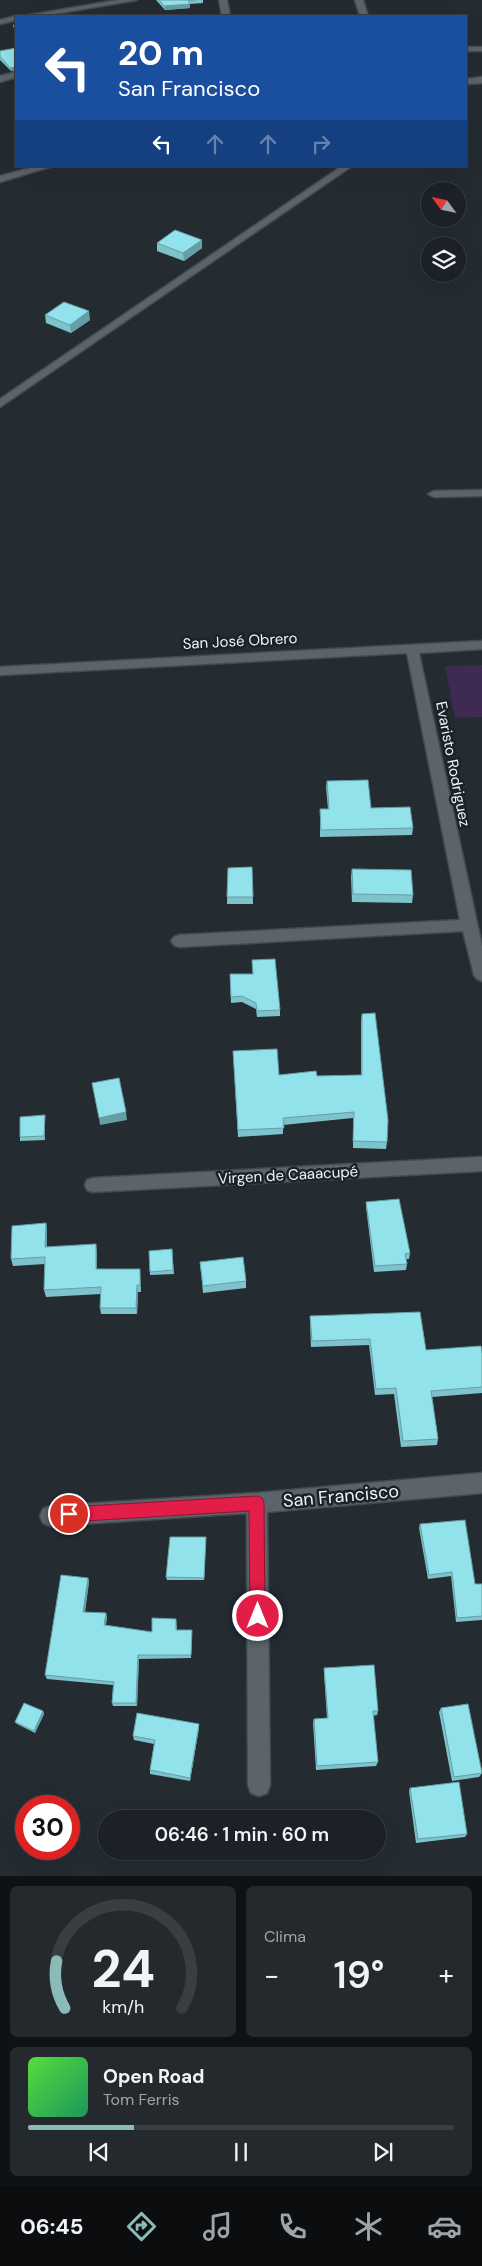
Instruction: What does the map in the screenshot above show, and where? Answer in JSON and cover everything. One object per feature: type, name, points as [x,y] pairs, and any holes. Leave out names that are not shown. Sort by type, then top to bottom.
[{"type":"street","points":[[35,15],[134,0]]},
{"type":"street","points":[[223,0],[226,15]]},
{"type":"street","points":[[359,0],[364,15]]},
{"type":"street","points":[[0,22],[15,18]]},
{"type":"street","points":[[467,49],[482,49]]},
{"type":"street","points":[[0,79],[15,75]]},
{"type":"street","points":[[467,82],[482,80]]},
{"type":"street","points":[[0,179],[45,167]]},
{"type":"street","points":[[0,404],[347,167]]},
{"type":"street","points":[[434,494],[482,492]]},
{"type":"street","name":"San José Obrero","points":[[0,670],[482,645]]},
{"type":"street","name":"Evaristo Rodriguez","points":[[412,648],[469,925],[482,975]]},
{"type":"street","points":[[179,941],[469,925]]},
{"type":"street","name":"Virgen de Caaacupé","points":[[93,1185],[482,1164]]},
{"type":"street","name":"San Francisco","points":[[50,1516],[257,1503],[482,1483]]},
{"type":"street","points":[[257,1503],[259,1785]]},
{"type":"shaded area","points":[[482,665],[482,717],[455,718],[445,666]]},
{"type":"building","points":[[159,0],[188,0],[190,4],[164,6]]},
{"type":"building","points":[[15,48],[15,67],[10,68],[0,56],[0,51]]},
{"type":"building","points":[[175,230],[202,240],[183,253],[157,243]]},
{"type":"building","points":[[64,302],[89,311],[70,325],[45,315]]},
{"type":"building","points":[[368,780],[371,808],[410,807],[413,828],[321,830],[320,809],[329,809],[327,781]]},
{"type":"building","points":[[252,867],[253,897],[227,897],[228,868]]},
{"type":"building","points":[[352,869],[411,870],[413,895],[353,894]]},
{"type":"building","points":[[275,959],[280,1010],[257,1011],[256,1003],[242,996],[231,997],[230,974],[253,974],[252,960]]},
{"type":"building","points":[[375,1013],[388,1120],[387,1142],[353,1141],[354,1112],[283,1118],[284,1128],[238,1130],[233,1051],[277,1049],[279,1075],[316,1071],[317,1076],[362,1075],[362,1014]]},
{"type":"building","points":[[119,1078],[126,1112],[99,1118],[92,1083]]},
{"type":"building","points":[[45,1115],[44,1136],[20,1137],[20,1117]]},
{"type":"building","points":[[399,1199],[410,1253],[405,1254],[407,1264],[375,1266],[366,1202]]},
{"type":"building","points":[[46,1223],[45,1247],[96,1244],[96,1269],[140,1269],[140,1285],[137,1285],[136,1308],[100,1308],[101,1287],[44,1290],[45,1257],[11,1259],[12,1226]]},
{"type":"building","points":[[172,1249],[173,1270],[150,1272],[149,1251]]},
{"type":"building","points":[[243,1257],[246,1281],[203,1286],[200,1262]]},
{"type":"building","points":[[420,1312],[426,1350],[481,1346],[482,1387],[431,1391],[438,1439],[403,1441],[396,1388],[376,1389],[370,1339],[312,1341],[310,1316]]},
{"type":"building","points":[[465,1520],[475,1584],[482,1584],[482,1616],[457,1618],[452,1572],[429,1575],[420,1524]]},
{"type":"building","points":[[170,1537],[206,1537],[204,1578],[166,1577]]},
{"type":"building","points":[[61,1575],[88,1578],[83,1612],[106,1613],[104,1625],[152,1632],[152,1618],[176,1619],[176,1630],[192,1630],[191,1655],[138,1655],[136,1703],[112,1703],[114,1682],[45,1675]]},
{"type":"building","points":[[374,1665],[378,1711],[373,1711],[378,1762],[317,1766],[314,1719],[328,1718],[324,1668]]},
{"type":"building","points":[[24,1703],[43,1711],[34,1731],[15,1722]]},
{"type":"building","points":[[468,1704],[482,1773],[454,1777],[441,1708]]},
{"type":"building","points":[[137,1713],[199,1724],[190,1778],[150,1770],[155,1740],[133,1736]]},
{"type":"building","points":[[459,1782],[467,1834],[418,1839],[410,1788]]},
{"type":"route","points":[[69,1514],[257,1503],[258,1616]]}]
